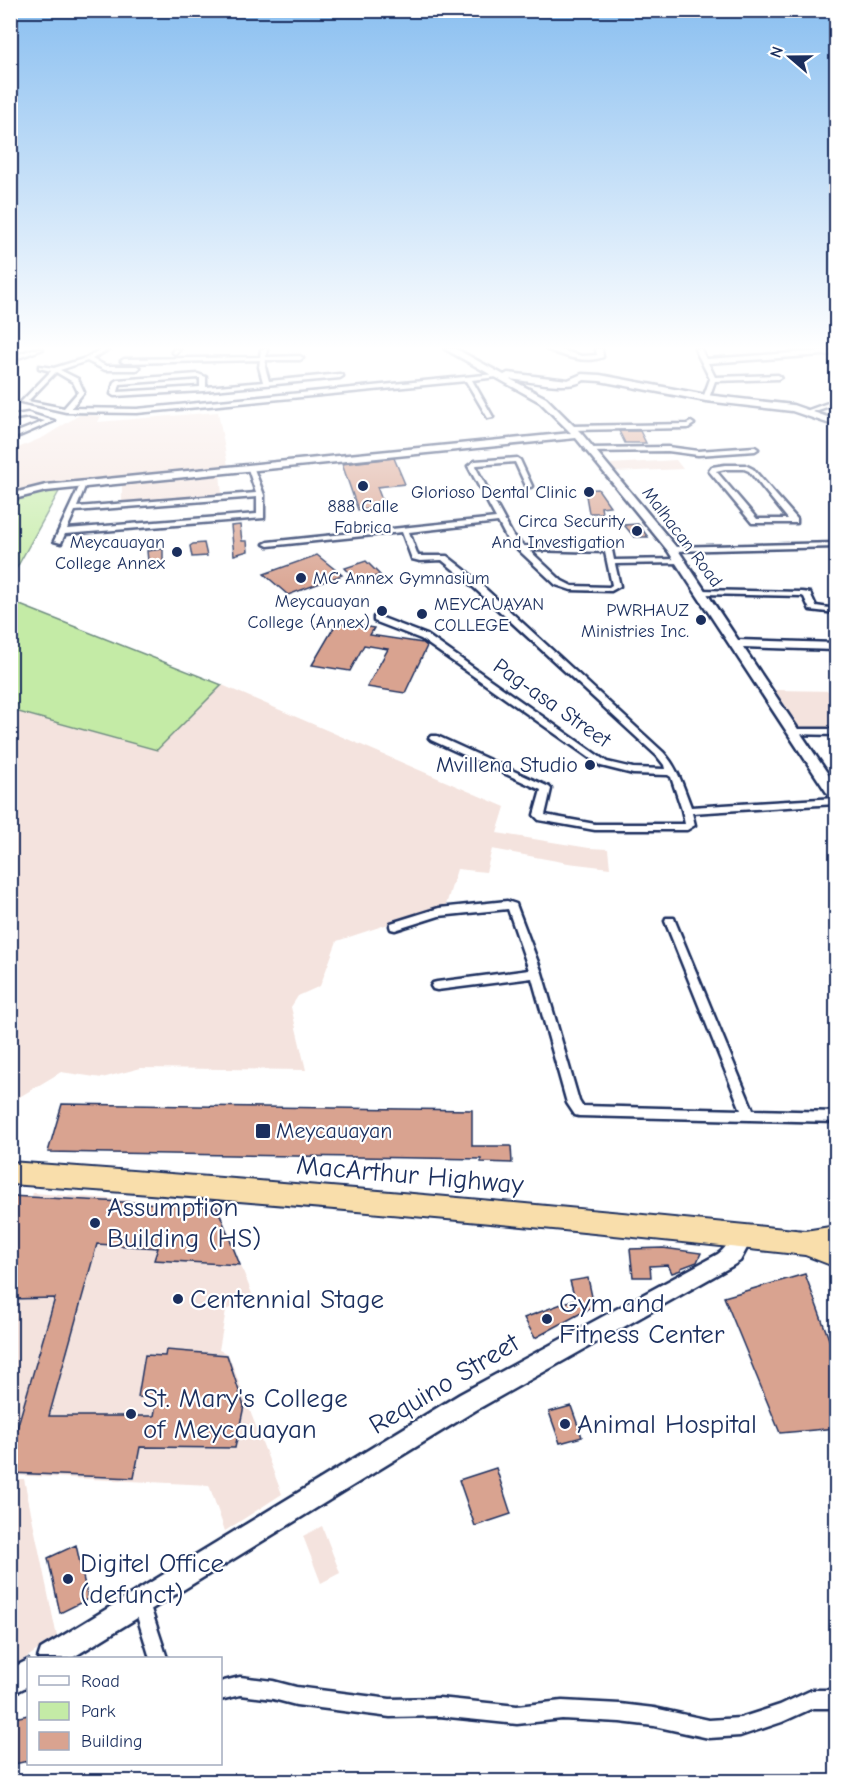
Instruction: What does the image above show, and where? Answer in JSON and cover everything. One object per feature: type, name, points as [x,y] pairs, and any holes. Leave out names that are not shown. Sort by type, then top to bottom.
[{"type":"highway","name":"MacArthur Highway","points":[[10,1173],[183,1185],[575,1219],[805,1243],[837,1238]]},
{"type":"highway","name":"MacArthur Highway","points":[[805,1243],[837,1255]]},
{"type":"street","points":[[10,497],[40,489],[83,484],[250,469],[569,433]]},
{"type":"street","name":"Malhacan Road","points":[[575,433],[681,561],[837,798]]},
{"type":"street","points":[[590,451],[675,449],[692,453],[755,449]]},
{"type":"street","points":[[714,452],[725,467]]},
{"type":"street","points":[[524,548],[609,550],[616,586],[614,588],[571,588],[559,583],[510,537],[471,466],[475,463],[517,460],[529,486]]},
{"type":"street","points":[[725,467],[744,467],[751,470],[794,521],[759,523],[755,521],[712,471],[714,468],[725,467]]},
{"type":"street","points":[[63,532],[257,517],[263,514],[260,495],[250,469]]},
{"type":"street","points":[[58,541],[83,484]]},
{"type":"street","points":[[74,509],[260,495]]},
{"type":"street","points":[[268,544],[499,520]]},
{"type":"street","points":[[404,529],[415,557],[420,559],[444,558],[462,572],[660,754],[669,764],[670,772],[675,776],[690,825],[687,827],[596,827],[542,818],[539,815],[546,789],[434,738]]},
{"type":"street","points":[[672,549],[837,545]]},
{"type":"street","points":[[612,562],[681,561]]},
{"type":"street","points":[[702,592],[802,594],[807,595],[813,608],[837,611]]},
{"type":"street","name":"Pag-asa Street","points":[[377,619],[424,637],[604,764],[633,771],[670,772]]},
{"type":"street","points":[[735,643],[837,646]]},
{"type":"street","points":[[794,732],[837,732]]},
{"type":"street","points":[[687,810],[837,798]]},
{"type":"street","points":[[395,926],[439,912],[513,907],[536,973],[573,1103],[579,1111],[837,1117]]},
{"type":"street","points":[[670,921],[749,1115]]},
{"type":"street","points":[[437,986],[536,973]]},
{"type":"street","name":"Requino Street","points":[[53,1657],[468,1401],[725,1260],[733,1255],[743,1237]]},
{"type":"street","points":[[141,1603],[158,1657]]},
{"type":"street","points":[[10,1683],[27,1673]]},
{"type":"street","points":[[222,1690],[240,1686],[390,1708],[439,1707],[517,1715],[562,1710],[620,1713],[654,1717],[709,1730],[740,1727],[782,1713],[812,1698],[837,1699]]},
{"type":"shaded area","points":[[51,433],[222,433],[228,466],[62,482],[11,494],[11,451]]},
{"type":"shaded area","points":[[676,460],[683,469],[614,472],[611,464]]},
{"type":"shaded area","points":[[220,473],[222,495],[122,503],[122,483]]},
{"type":"shaded area","points":[[222,685],[505,807],[497,833],[608,849],[610,868],[492,849],[486,872],[457,869],[446,905],[337,941],[320,986],[298,996],[291,1007],[306,1070],[141,1068],[102,1078],[61,1072],[11,1102],[10,710],[156,750]]},
{"type":"shaded area","points":[[774,690],[836,691],[836,729],[800,728]]},
{"type":"shaded area","name":"St. Mary's College of Meycauayan","points":[[33,1193],[218,1207],[254,1299],[226,1310],[219,1350],[228,1354],[282,1494],[225,1531],[209,1485],[11,1475],[10,1254],[14,1254]]},
{"type":"shaded area","points":[[11,1479],[24,1479],[57,1637],[11,1668]]},
{"type":"shaded area","points":[[322,1526],[340,1573],[321,1583],[303,1536]]},
{"type":"green space","points":[[61,488],[15,571],[11,570],[11,499],[36,491]]},
{"type":"green space","points":[[10,601],[222,685],[157,750],[11,710]]},
{"type":"building","points":[[620,433],[641,433],[646,443],[625,443]]},
{"type":"building","name":"888 Calle Fabrica","points":[[394,458],[405,484],[377,487],[385,508],[358,510],[342,464]]},
{"type":"building","points":[[598,489],[610,506],[601,507],[602,513],[589,513],[585,490]]},
{"type":"building","name":"Circa Security And Investigation","points":[[638,524],[648,537],[634,537],[624,525]]},
{"type":"building","points":[[240,525],[242,541],[247,541],[248,551],[234,555],[231,526]]},
{"type":"building","points":[[204,543],[207,556],[192,557],[190,546]]},
{"type":"building","points":[[163,549],[163,562],[148,561],[147,551]]},
{"type":"building","name":"MC Annex Gymnasium","points":[[317,555],[342,575],[288,595],[264,574]]},
{"type":"building","points":[[366,561],[380,575],[358,582],[345,568]]},
{"type":"building","points":[[337,622],[374,628],[370,635],[423,643],[427,646],[405,693],[367,687],[388,649],[364,645],[350,671],[312,665]]},
{"type":"building","name":"Meycauayan","points":[[62,1104],[472,1110],[472,1146],[511,1146],[512,1163],[481,1162],[481,1159],[48,1152]]},
{"type":"building","points":[[10,1196],[217,1207],[240,1265],[154,1260],[158,1248],[97,1244],[49,1416],[154,1416],[157,1398],[138,1397],[145,1355],[165,1356],[166,1350],[227,1355],[244,1406],[235,1448],[140,1447],[134,1478],[10,1473],[10,1452],[55,1298],[10,1299]]},
{"type":"building","points":[[663,1248],[701,1253],[697,1262],[681,1270],[672,1273],[668,1265],[650,1266],[651,1277],[633,1277],[630,1249]]},
{"type":"building","points":[[805,1274],[837,1361],[837,1428],[780,1433],[724,1297]]},
{"type":"building","points":[[588,1278],[594,1306],[535,1338],[524,1318],[575,1299],[570,1281]]},
{"type":"building","name":"Animal Hospital","points":[[571,1406],[582,1437],[560,1443],[549,1412]]},
{"type":"building","points":[[496,1468],[511,1514],[475,1526],[459,1480]]},
{"type":"building","name":"Digitel Office (defunct)","points":[[76,1545],[88,1599],[60,1613],[48,1558]]},
{"type":"building","points":[[27,1715],[27,1761],[10,1765],[10,1719]]},
{"type":"place","name":"888 Calle Fabrica","points":[[363,486]]},
{"type":"place","name":"Glorioso Dental Clinic","points":[[589,492]]},
{"type":"place","name":"Circa Security And Investigation","points":[[637,531]]},
{"type":"place","name":"Meycauayan College Annex","points":[[177,552]]},
{"type":"place","name":"MC Annex Gymnasium","points":[[301,578]]},
{"type":"place","name":"Meycauayan College (Annex)","points":[[382,611]]},
{"type":"place","name":"MEYCAUAYAN COLLEGE","points":[[422,614]]},
{"type":"place","name":"PWRHAUZ Ministries Inc.","points":[[701,620]]},
{"type":"place","name":"Mvillena Studio","points":[[590,765]]},
{"type":"place","name":"Meycauayan","points":[[263,1131]]},
{"type":"place","name":"Assumption Building (HS)","points":[[95,1223]]},
{"type":"place","name":"Centennial Stage","points":[[178,1299]]},
{"type":"place","name":"Gym and Fitness Center","points":[[547,1319]]},
{"type":"place","name":"St. Mary's College of Meycauayan","points":[[131,1414]]},
{"type":"place","name":"Animal Hospital","points":[[565,1424]]},
{"type":"place","name":"Digitel Office (defunct)","points":[[68,1579]]}]
